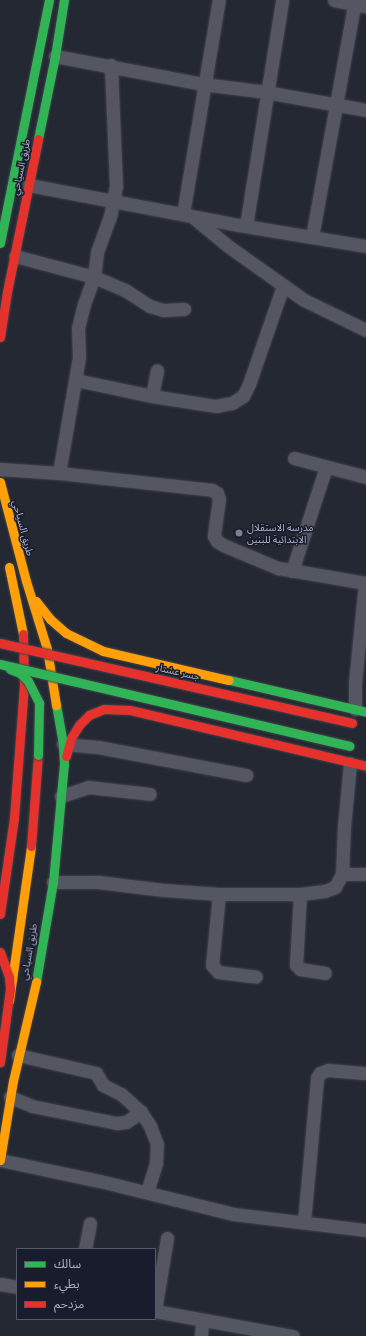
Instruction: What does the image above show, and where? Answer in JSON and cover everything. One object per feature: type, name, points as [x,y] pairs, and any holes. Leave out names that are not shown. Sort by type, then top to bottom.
[{"type":"main road","name":"طريق السياحي","points":[[0,243],[49,0]]},
{"type":"main road","name":"طريق السياحي","points":[[0,337],[14,256],[55,56],[64,0]]},
{"type":"main road","points":[[12,181],[29,185]]},
{"type":"main road","points":[[0,238],[4,218]]},
{"type":"main road","name":"طريق السياحي","points":[[0,482],[26,581],[47,649],[66,744],[53,882],[35,986],[18,1055],[0,1160]]},
{"type":"main road","points":[[0,914],[14,818],[21,731],[24,640],[7,561]]},
{"type":"main road","points":[[26,581],[38,604],[50,619],[66,633],[84,643],[103,650],[360,711]]},
{"type":"main road","name":"جسر عشتار","points":[[0,642],[355,724]]},
{"type":"main road","points":[[0,664],[349,746],[360,750]]},
{"type":"main road","points":[[0,664],[20,674],[28,681],[35,692],[39,703],[38,755],[30,859],[9,1001]]},
{"type":"main road","points":[[66,744],[79,725],[89,715],[104,709],[130,710],[366,766]]},
{"type":"main road","name":"طريق السياحي","points":[[0,952],[9,977],[9,1001],[0,1062]]},
{"type":"street","points":[[188,215],[203,84],[219,0]]},
{"type":"street","points":[[246,226],[266,92],[282,0]]},
{"type":"street","points":[[312,237],[358,3],[334,0]]},
{"type":"street","points":[[55,56],[111,65],[203,84],[266,92],[366,110]]},
{"type":"street","points":[[59,473],[76,380],[79,357],[78,328],[84,304],[94,277],[97,252],[113,201],[115,162],[111,65]]},
{"type":"street","points":[[29,185],[246,226],[366,246]]},
{"type":"street","points":[[188,215],[283,286],[321,309],[366,330]]},
{"type":"street","points":[[14,256],[94,277],[126,290],[150,306],[163,310],[184,309]]},
{"type":"street","points":[[76,380],[152,396],[216,406],[232,403],[243,396],[249,384],[283,286]]},
{"type":"street","points":[[152,396],[157,370]]},
{"type":"street","points":[[294,458],[366,477]]},
{"type":"street","points":[[292,572],[326,467]]},
{"type":"street","points":[[0,469],[59,473],[212,490],[217,493],[219,499],[214,536],[217,541],[261,562],[292,572],[366,583],[355,682],[360,711]]},
{"type":"street","points":[[66,744],[98,746],[246,775]]},
{"type":"street","points":[[53,882],[98,882],[164,890],[219,894],[300,894],[326,891],[335,887],[342,874],[344,827],[350,763]]},
{"type":"street","points":[[61,796],[81,788],[95,787],[150,794]]},
{"type":"street","points":[[342,874],[366,874]]},
{"type":"street","points":[[219,894],[212,965],[218,972],[256,977]]},
{"type":"street","points":[[300,894],[296,965],[300,969],[325,974]]},
{"type":"street","points":[[18,1055],[96,1074],[103,1085],[121,1094],[141,1112],[150,1126],[157,1144],[156,1163],[147,1192]]},
{"type":"street","points":[[304,1222],[317,1078],[320,1073],[328,1070],[366,1073]]},
{"type":"street","points":[[10,1097],[32,1106],[116,1123],[126,1122],[141,1112]]},
{"type":"street","points":[[0,1160],[147,1192],[233,1214],[366,1230]]},
{"type":"street","points":[[85,1248],[90,1223]]},
{"type":"street","points":[[156,1305],[167,1238]]},
{"type":"street","points":[[0,1284],[16,1287]]},
{"type":"street","points":[[156,1311],[293,1336]]},
{"type":"street","points":[[201,1336],[202,1320]]},
{"type":"traffic: fast","points":[[0,243],[49,0]]},
{"type":"traffic: fast","points":[[38,139],[55,56],[64,0]]},
{"type":"traffic: fast","points":[[0,664],[349,746]]},
{"type":"traffic: fast","points":[[10,669],[20,673],[28,681],[39,703],[38,755]]},
{"type":"traffic: fast","points":[[229,680],[366,712]]},
{"type":"traffic: fast","points":[[36,982],[53,882],[64,764],[63,744],[56,705]]},
{"type":"traffic: slow","points":[[0,482],[26,581],[47,649],[56,705]]},
{"type":"traffic: slow","points":[[9,567],[23,634]]},
{"type":"traffic: slow","points":[[36,601],[50,619],[66,633],[103,651],[229,680]]},
{"type":"traffic: slow","points":[[9,1001],[31,846]]},
{"type":"traffic: slow","points":[[0,1160],[13,1081],[36,982]]},
{"type":"traffic: jam","points":[[0,337],[7,292],[38,139]]},
{"type":"traffic: jam","points":[[0,914],[14,818],[24,686],[23,634]]},
{"type":"traffic: jam","points":[[0,643],[352,723]]},
{"type":"traffic: jam","points":[[66,756],[71,738],[79,725],[89,715],[104,709],[130,710],[366,766]]},
{"type":"traffic: jam","points":[[31,846],[38,755]]},
{"type":"traffic: jam","points":[[0,952],[9,977],[10,989],[0,1062]]},
{"type":"place","name":"مدرسة الاستقلال الابتدائية للبنين","points":[[239,533]]}]
